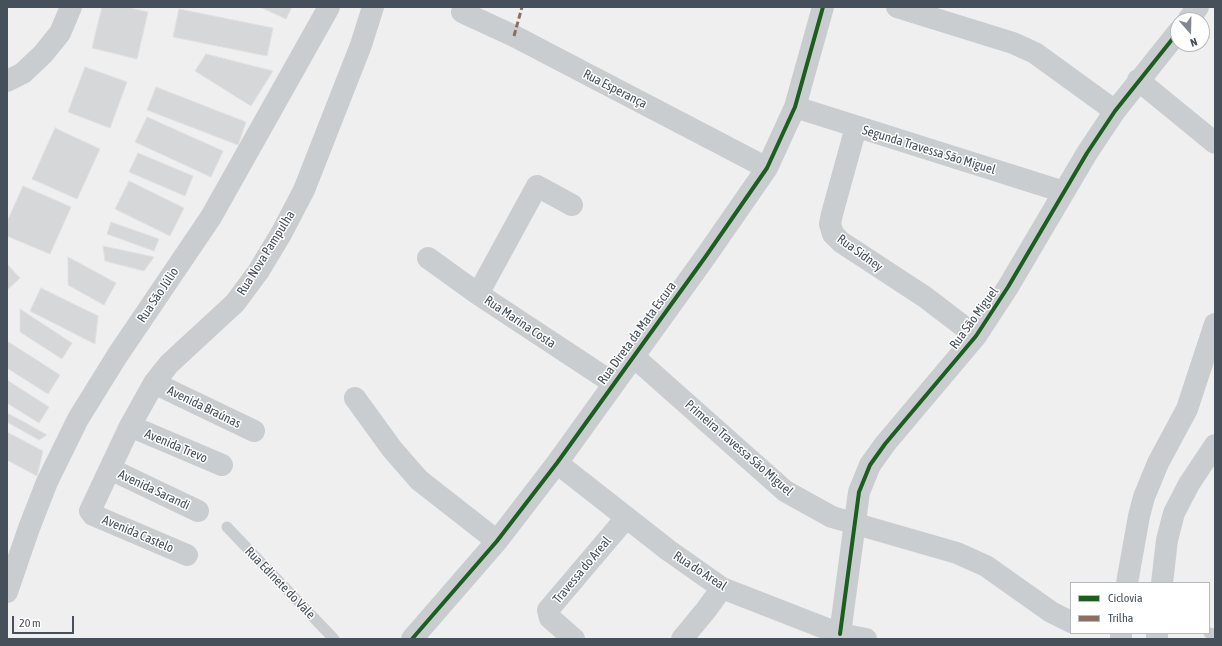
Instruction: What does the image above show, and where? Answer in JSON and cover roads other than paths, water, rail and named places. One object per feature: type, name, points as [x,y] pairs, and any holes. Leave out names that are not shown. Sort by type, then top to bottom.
[{"type":"street","points":[[7,81],[23,73],[43,54],[60,33],[71,7]]},
{"type":"street","name":"Rua São Júlio","points":[[7,592],[47,482],[78,419],[117,356],[211,217],[329,7]]},
{"type":"street","name":"Rua Nova Pampulha","points":[[90,512],[130,426],[154,382],[169,364],[235,303],[258,272],[281,234],[304,190],[361,46],[373,7]]},
{"type":"street","name":"Rua Direta da Mata Escura","points":[[412,639],[497,541],[556,463],[706,256],[767,168],[795,107],[823,7]]},
{"type":"street","points":[[897,7],[1013,43],[1035,53],[1115,111]]},
{"type":"street","points":[[1209,7],[1215,11]]},
{"type":"street","name":"Rua Esperança","points":[[462,12],[514,36],[767,168]]},
{"type":"street","name":"Rua São Miguel","points":[[840,634],[856,525],[859,492],[870,465],[885,444],[976,336],[1008,287],[1064,192],[1115,111],[1138,80],[1170,42]]},
{"type":"street","points":[[1138,80],[1215,143]]},
{"type":"street","name":"Segunda Travessa São Miguel","points":[[795,107],[1064,192]]},
{"type":"street","name":"Rua Sidney","points":[[856,127],[832,214],[830,224],[833,234],[841,242],[925,298],[976,336]]},
{"type":"street","points":[[478,294],[537,186],[572,205]]},
{"type":"street","name":"Rua Marina Costa","points":[[428,258],[478,294],[613,383]]},
{"type":"street","points":[[1127,582],[1138,516],[1144,497],[1158,463],[1187,409],[1215,324]]},
{"type":"street","name":"Primeira Travessa São Miguel","points":[[633,356],[785,491],[832,517],[957,553],[986,566],[1051,612],[1070,622]]},
{"type":"street","name":"Avenida Braúnas","points":[[154,382],[254,431]]},
{"type":"street","points":[[355,398],[392,449],[419,480],[497,541]]},
{"type":"street","name":"Avenida Trevo","points":[[130,426],[222,465]]},
{"type":"street","points":[[1162,582],[1166,540],[1174,514],[1189,484],[1215,445]]},
{"type":"street","name":"Rua do Areal","points":[[556,463],[668,550],[722,588],[840,634],[866,639]]},
{"type":"street","name":"Avenida Sarandi","points":[[110,470],[198,511]]},
{"type":"street","name":"Avenida Castelo","points":[[90,512],[93,515],[187,555]]},
{"type":"street","name":"Travessa do Areal","points":[[574,639],[550,618],[548,610],[626,518]]},
{"type":"street","points":[[682,639],[722,588]]},
{"type":"lane","name":"Rua Edinete do Vale","points":[[227,527],[334,639]]}]
